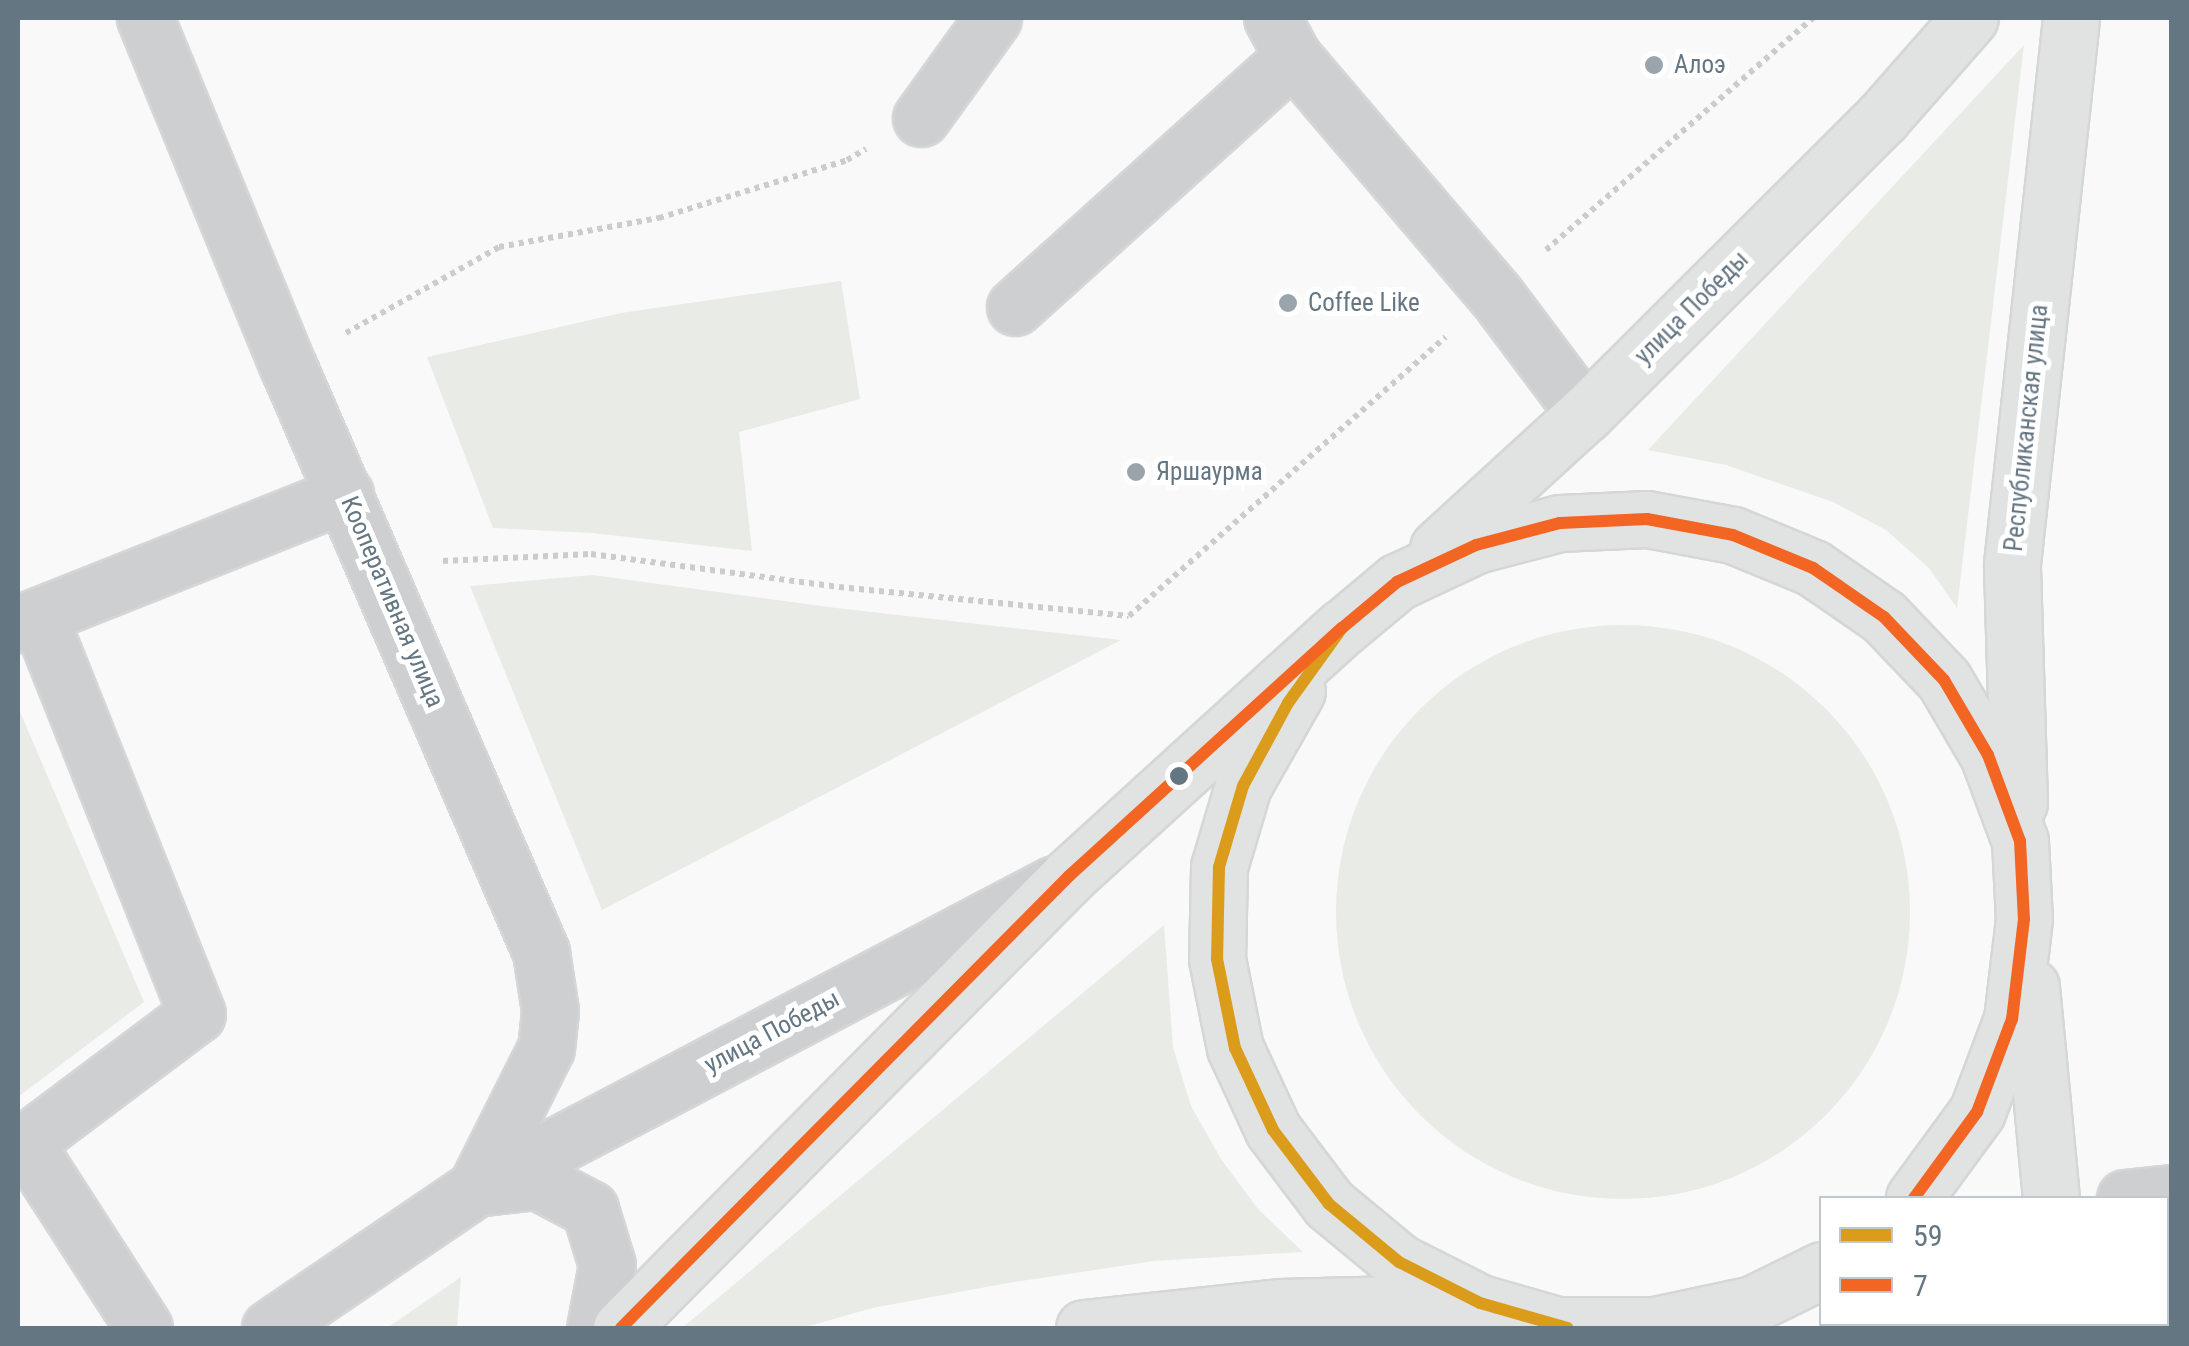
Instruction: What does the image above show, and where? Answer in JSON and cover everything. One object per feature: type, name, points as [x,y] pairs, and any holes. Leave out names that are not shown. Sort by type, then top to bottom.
[{"type":"main road","name":"улица Победы","points":[[1397,582],[1500,495],[1584,414],[1882,118],[1970,18]]},
{"type":"main road","name":"Республиканская улица","points":[[2024,919],[2012,564],[2071,18]]},
{"type":"main road","points":[[621,1328],[1069,876],[1397,582],[1476,545],[1560,523],[1647,520],[1733,534],[1813,568],[1884,617],[1944,680],[1988,755],[2020,841]]},
{"type":"main road","points":[[1342,628],[1288,703],[1243,786],[1219,867],[1217,959],[1231,1030],[1272,1130],[1328,1204],[1399,1262],[1480,1302],[1564,1326],[1655,1326],[1753,1304],[1819,1271]]},
{"type":"main road","points":[[1915,1196],[1977,1112],[2012,1019],[2024,919]]},
{"type":"main road","points":[[2024,919],[2051,1196]]},
{"type":"main road","points":[[1084,1328],[1175,1316],[1393,1301],[1480,1302]]},
{"type":"street","name":"Кооперативная улица","points":[[145,18],[288,366],[541,952],[550,1010],[546,1048],[476,1188]]},
{"type":"street","points":[[921,118],[993,18]]},
{"type":"street","points":[[1015,307],[1282,37],[1495,294],[1584,414]]},
{"type":"street","points":[[144,1328],[21,1146],[197,1014],[28,620],[345,494]]},
{"type":"street","name":"улица Победы","points":[[270,1328],[476,1188],[1069,876]]},
{"type":"street","name":"улица Победы","points":[[476,1188],[537,1180],[590,1209],[606,1265],[595,1328]]},
{"type":"street","points":[[2143,1196],[2172,1193]]},
{"type":"street","points":[[1343,1328],[1393,1301]]},
{"type":"path","points":[[376,564],[591,554],[839,587],[1129,616],[1812,18]]},
{"type":"path","points":[[288,366],[499,247],[660,218],[847,160],[921,118]]},
{"type":"shaded area","points":[[2024,45],[1957,608],[1929,568],[1886,530],[1833,502],[1726,465],[1648,450]]},
{"type":"shaded area","points":[[841,281],[860,399],[739,432],[752,551],[593,533],[493,528],[427,357],[621,313]]},
{"type":"shaded area","points":[[592,575],[1121,640],[602,910],[470,586]]},
{"type":"shaded area","points":[[1623,625],[1679,630],[1733,646],[1783,673],[1826,709],[1862,752],[1889,802],[1905,856],[1910,912],[1905,968],[1889,1022],[1862,1072],[1826,1115],[1783,1151],[1733,1178],[1679,1194],[1623,1199],[1567,1194],[1513,1178],[1463,1151],[1420,1115],[1384,1072],[1357,1022],[1341,968],[1336,912],[1341,856],[1357,802],[1384,752],[1420,709],[1463,673],[1513,646],[1567,630]]},
{"type":"shaded area","points":[[18,707],[144,1002],[18,1097]]},
{"type":"shaded area","points":[[1164,925],[1173,1047],[1191,1106],[1221,1159],[1258,1209],[1303,1252],[1154,1261],[1008,1283],[872,1308],[802,1328],[682,1328]]},
{"type":"shaded area","points":[[461,1277],[457,1328],[387,1328]]},
{"type":"transit line","name":"7","points":[[621,1328],[1069,876],[1342,628],[1397,582],[1476,545],[1560,523],[1647,519],[1733,535],[1813,568],[1884,617],[1944,680],[1988,755],[2020,841],[2024,919],[2012,1019],[1977,1112],[1915,1196]]},
{"type":"transit line","name":"59","points":[[1342,628],[1288,703],[1243,786],[1219,867],[1217,959],[1235,1048],[1273,1130],[1329,1204],[1399,1262],[1480,1303],[1568,1328]]},
{"type":"place","name":"Алоэ","points":[[1654,65]]},
{"type":"place","name":"Coffee Like","points":[[1288,303]]},
{"type":"place","name":"Яршаурма","points":[[1136,472]]}]
